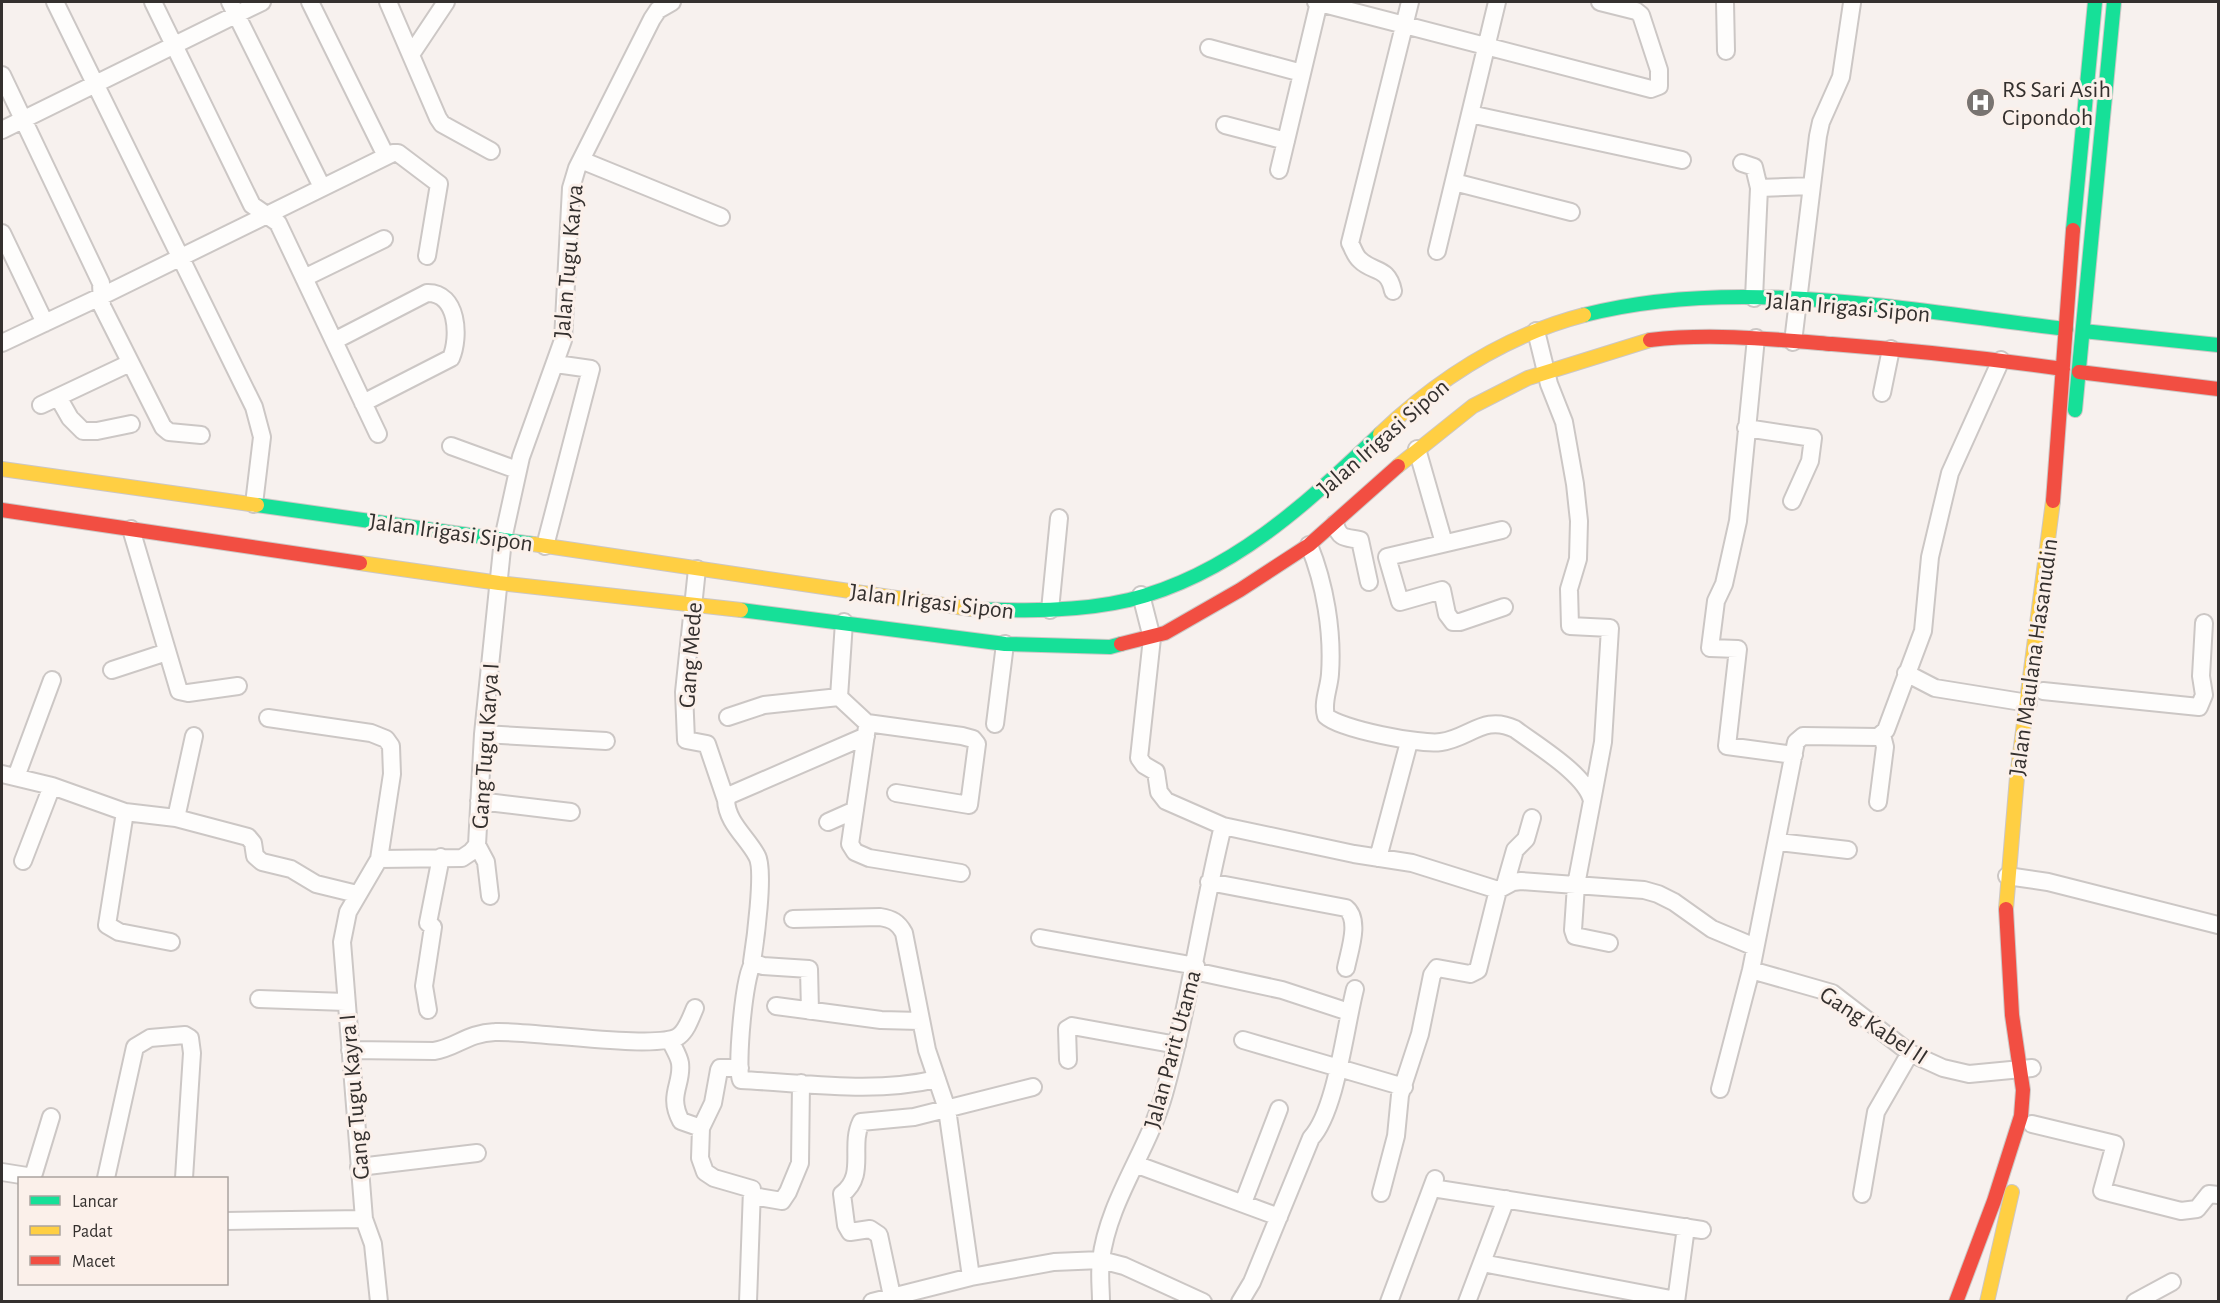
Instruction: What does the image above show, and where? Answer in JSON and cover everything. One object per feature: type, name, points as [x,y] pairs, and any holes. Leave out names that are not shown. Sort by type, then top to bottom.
[{"type":"street","points":[[55,2],[254,407],[260,424],[261,452],[254,504]]},
{"type":"street","points":[[153,2],[252,206],[278,223],[378,434]]},
{"type":"street","points":[[2,130],[174,45],[233,8],[262,2]]},
{"type":"street","points":[[310,2],[386,156]]},
{"type":"street","points":[[388,2],[442,124],[491,152]]},
{"type":"street","points":[[412,53],[446,2]]},
{"type":"street","name":"Jalan Tugu Karya","points":[[503,543],[517,470],[556,364],[565,326],[568,202],[581,160],[652,18],[658,10],[672,2]]},
{"type":"street","points":[[1278,170],[1318,2],[1487,44],[1651,89],[1659,86],[1659,69],[1641,15],[1636,11],[1600,2]]},
{"type":"street","points":[[1393,291],[1391,282],[1382,271],[1360,261],[1350,243],[1410,2]]},
{"type":"street","points":[[1437,251],[1497,2]]},
{"type":"street","points":[[1725,2],[1726,51]]},
{"type":"street","name":"Jalan Maulana Hasanudin","points":[[2019,878],[2022,702],[2052,517],[2061,331],[2095,2]]},
{"type":"street","name":"Jalan Maulana Hasanudin","points":[[2061,553],[2114,2]]},
{"type":"street","points":[[1793,339],[1821,122],[1841,77],[1852,3]]},
{"type":"street","points":[[233,8],[322,187]]},
{"type":"street","points":[[1209,48],[1302,73]]},
{"type":"street","points":[[2,75],[101,283],[102,306],[165,430],[201,435]]},
{"type":"street","points":[[1470,114],[1682,160]]},
{"type":"street","points":[[2083,118],[2103,120]]},
{"type":"street","points":[[1225,125],[1286,141]]},
{"type":"street","points":[[2,342],[182,258],[386,156],[398,153],[439,184],[427,256]]},
{"type":"street","points":[[581,160],[721,217]]},
{"type":"street","points":[[1742,163],[1754,166],[1759,188],[1754,298]]},
{"type":"street","points":[[1454,182],[1572,212]]},
{"type":"street","points":[[1759,188],[1812,186]]},
{"type":"street","points":[[2,233],[45,323]]},
{"type":"street","points":[[304,278],[384,239]]},
{"type":"street","points":[[334,341],[427,293],[437,293],[445,298],[451,308],[456,338],[451,358],[363,403]]},
{"type":"street","name":"Jalan Irigasi Sipon","points":[[2,469],[254,504],[503,543],[545,546],[696,573],[966,609],[1028,612],[1142,599],[1209,568],[1253,542],[1300,509],[1414,403],[1471,363],[1599,309],[1645,302],[1754,298],[1798,300],[2017,324],[2061,331]]},
{"type":"street","points":[[2082,333],[2218,345]]},
{"type":"street","points":[[1537,335],[1564,422],[1579,521],[1578,559],[1568,602],[1570,626],[1610,628],[1603,742],[1575,885],[1575,936],[1609,943]]},
{"type":"street","name":"Jalan Irigasi Sipon","points":[[2,510],[499,579],[693,601],[1005,645],[1110,647],[1152,635],[1240,590],[1310,545],[1417,449],[1473,406],[1546,368],[1650,340],[1687,336],[1793,339],[2060,366]]},
{"type":"street","points":[[1756,338],[1738,521],[1724,584],[1716,600],[1710,648],[1738,649],[1727,746],[1794,754]]},
{"type":"street","points":[[1882,393],[1891,349]]},
{"type":"street","points":[[1878,802],[1885,747],[1882,735],[1888,726],[1923,631],[1932,548],[1950,473],[2009,361]]},
{"type":"street","points":[[41,405],[130,363]]},
{"type":"street","points":[[545,546],[591,369],[556,364]]},
{"type":"street","points":[[2079,367],[2218,389]]},
{"type":"street","points":[[58,397],[70,418],[83,431],[97,431],[131,424]]},
{"type":"street","points":[[1746,428],[1813,438],[1810,460],[1792,501]]},
{"type":"street","points":[[451,446],[517,470]]},
{"type":"street","points":[[1417,449],[1444,543]]},
{"type":"street","points":[[1050,610],[1059,518]]},
{"type":"street","points":[[1335,524],[1338,534],[1344,538],[1360,540],[1369,582]]},
{"type":"street","points":[[131,529],[179,691],[188,693],[238,686]]},
{"type":"street","points":[[1502,530],[1387,556],[1400,602],[1442,590],[1446,614],[1453,622],[1460,622],[1504,607]]},
{"type":"street","name":"Gang Tugu Karya I","points":[[379,859],[462,858],[477,845],[483,734],[503,543]]},
{"type":"street","points":[[1310,545],[1316,562],[1329,627],[1330,675],[1324,708],[1326,716],[1340,724],[1408,742],[1443,742],[1493,723],[1504,723],[1579,779],[1590,792],[1592,801]]},
{"type":"street","name":"Gang Mede","points":[[696,573],[684,693],[687,741],[700,741],[707,744],[726,800]]},
{"type":"street","points":[[1142,599],[1152,635],[1139,758],[1144,765],[1156,772],[1159,792],[1166,801],[1223,826],[1412,863],[1501,888],[1521,881],[1644,890],[1674,902],[1712,929],[1755,947]]},
{"type":"street","points":[[844,622],[839,697],[866,729],[850,843],[855,852],[868,858],[961,873]]},
{"type":"street","points":[[2044,685],[2199,707],[2204,695],[2201,676],[2204,623]]},
{"type":"street","points":[[995,724],[1005,645]]},
{"type":"street","points":[[112,670],[167,652]]},
{"type":"street","points":[[1906,673],[1935,688],[1984,698],[2022,702]]},
{"type":"street","points":[[52,680],[9,776],[52,786],[125,812],[176,818],[248,837],[253,843],[255,856],[262,862],[291,869],[316,884],[357,894],[379,859],[392,774],[392,746],[386,739],[371,733],[268,718]]},
{"type":"street","name":"Jalan Maulana Hasanudin","points":[[2040,714],[2044,685]]},
{"type":"street","points":[[729,717],[764,705],[839,697]]},
{"type":"street","points":[[897,794],[969,805],[977,744],[974,740],[962,736],[866,729],[730,795],[726,800],[738,831],[759,858],[760,870],[753,964],[747,977],[741,1080],[888,1086],[937,1079]]},
{"type":"street","points":[[483,734],[606,741]]},
{"type":"street","points":[[1720,1089],[1751,970],[1797,740],[1803,736],[1882,735]]},
{"type":"street","points":[[176,818],[194,736]]},
{"type":"street","points":[[1378,858],[1408,742]]},
{"type":"street","points":[[23,861],[52,786]]},
{"type":"street","points":[[478,801],[571,812]]},
{"type":"street","name":"Jalan Maulana Hasanudin","points":[[1956,1302],[1994,1201],[2019,1123],[2023,1090],[2005,920],[2019,878],[2029,808]]},
{"type":"street","points":[[828,822],[855,810]]},
{"type":"street","points":[[125,812],[107,925],[119,932],[171,942]]},
{"type":"street","points":[[1381,1192],[1396,1136],[1396,1119],[1420,1034],[1433,970],[1440,968],[1470,974],[1478,970],[1501,888],[1515,850],[1526,839],[1532,818]]},
{"type":"street","name":"Jalan Parit Utama","points":[[1101,1302],[1101,1260],[1118,1202],[1153,1128],[1164,1096],[1195,969],[1209,882],[1223,826]]},
{"type":"street","points":[[1778,842],[1848,850]]},
{"type":"street","points":[[477,845],[486,862],[490,896]]},
{"type":"street","points":[[428,1010],[424,986],[434,927],[428,923],[441,857]]},
{"type":"street","points":[[2019,878],[2048,882],[2218,926]]},
{"type":"street","points":[[1209,882],[1346,908],[1353,918],[1346,968]]},
{"type":"street","name":"Gang Tugu Kayra I","points":[[357,894],[348,912],[342,942],[364,1220],[373,1244],[379,1302]]},
{"type":"street","points":[[793,919],[867,916],[891,919],[900,925],[904,933],[920,1021],[947,1109],[971,1278]]},
{"type":"street","points":[[1040,938],[1195,969],[1263,986],[1349,1012]]},
{"type":"street","points":[[753,964],[809,969],[810,1011]]},
{"type":"street","name":"Gang Kabel II","points":[[1751,970],[1832,993],[1910,1053],[1957,1072],[1980,1074],[2020,1070]]},
{"type":"street","points":[[1240,1302],[1252,1282],[1311,1137],[1322,1126],[1355,989]]},
{"type":"street","points":[[259,999],[346,1002]]},
{"type":"street","points":[[776,1006],[881,1020],[920,1021]]},
{"type":"street","points":[[350,1050],[444,1050],[464,1037],[493,1032],[630,1041],[670,1040],[680,1036],[695,1008]]},
{"type":"street","points":[[1068,1060],[1067,1029],[1072,1026],[1177,1045]]},
{"type":"street","points":[[106,1177],[135,1047],[150,1038],[185,1035],[190,1038],[192,1053],[184,1177]]},
{"type":"street","points":[[670,1040],[680,1064],[675,1089],[676,1112],[681,1121],[701,1128]]},
{"type":"street","points":[[1243,1040],[1404,1086]]},
{"type":"street","points":[[1862,1194],[1876,1112],[1910,1053]]},
{"type":"street","points":[[740,1068],[720,1068],[713,1103],[701,1128],[700,1158],[705,1172],[714,1179],[752,1189],[748,1302]]},
{"type":"street","name":"Jalan Maulana Hasanudin","points":[[2020,1070],[2035,1091],[2028,1141]]},
{"type":"street","points":[[753,1196],[782,1201],[797,1172],[800,1163],[801,1083]]},
{"type":"street","points":[[892,1296],[879,1235],[870,1229],[850,1232],[846,1225],[842,1194],[849,1190],[854,1179],[859,1126],[865,1120],[914,1117],[1033,1087]]},
{"type":"street","points":[[1243,1203],[1278,1109]]},
{"type":"street","points":[[2,1172],[27,1176],[34,1173],[51,1117]]},
{"type":"street","points":[[2032,1124],[2115,1144],[2102,1191],[2181,1211],[2197,1209],[2209,1194],[2218,1195]]},
{"type":"street","points":[[359,1167],[477,1153]]},
{"type":"street","points":[[1135,1164],[1279,1217]]},
{"type":"street","points":[[1987,1302],[2008,1205],[2018,1173]]},
{"type":"street","points":[[1389,1302],[1434,1183],[1506,1199],[1694,1229],[1676,1301],[1482,1263]]},
{"type":"street","points":[[1467,1302],[1506,1199]]},
{"type":"street","points":[[228,1221],[364,1220]]},
{"type":"street","points":[[872,1302],[971,1278],[1054,1262],[1101,1260],[1124,1266],[1203,1302]]},
{"type":"street","points":[[2134,1302],[2172,1282]]},
{"type":"traffic: fast","points":[[2073,230],[2095,2]]},
{"type":"traffic: fast","points":[[2075,410],[2114,2]]},
{"type":"traffic: fast","points":[[1584,315],[1643,303],[1702,298],[1763,297],[1886,306],[2066,329]]},
{"type":"traffic: fast","points":[[2083,331],[2218,345]]},
{"type":"traffic: fast","points":[[971,609],[1030,610],[1090,607],[1129,600],[1166,589],[1234,555],[1265,534],[1324,486],[1380,434]]},
{"type":"traffic: fast","points":[[257,505],[533,544]]},
{"type":"traffic: fast","points":[[741,610],[1005,644],[1110,647],[1121,644]]},
{"type":"traffic: slow","points":[[1380,434],[1426,395],[1475,361],[1528,334],[1584,315]]},
{"type":"traffic: slow","points":[[1398,466],[1473,406],[1528,378],[1650,340]]},
{"type":"traffic: slow","points":[[2,469],[257,505]]},
{"type":"traffic: slow","points":[[2006,909],[2017,777],[2053,501]]},
{"type":"traffic: slow","points":[[533,544],[971,609]]},
{"type":"traffic: slow","points":[[360,563],[499,583],[741,610]]},
{"type":"traffic: slow","points":[[1987,1302],[2012,1192]]},
{"type":"traffic: jam","points":[[2053,501],[2073,230]]},
{"type":"traffic: jam","points":[[1650,340],[1718,337],[1786,340],[1948,355],[2063,369]]},
{"type":"traffic: jam","points":[[2079,372],[2218,389]]},
{"type":"traffic: jam","points":[[1121,644],[1165,633],[1240,590],[1309,545],[1398,466]]},
{"type":"traffic: jam","points":[[2,510],[360,563]]},
{"type":"traffic: jam","points":[[1956,1302],[1994,1201],[2021,1116],[2023,1090],[2012,1015],[2006,909]]},
{"type":"place","name":"RS Sari Asih Cipondoh","points":[[1981,103]]}]
